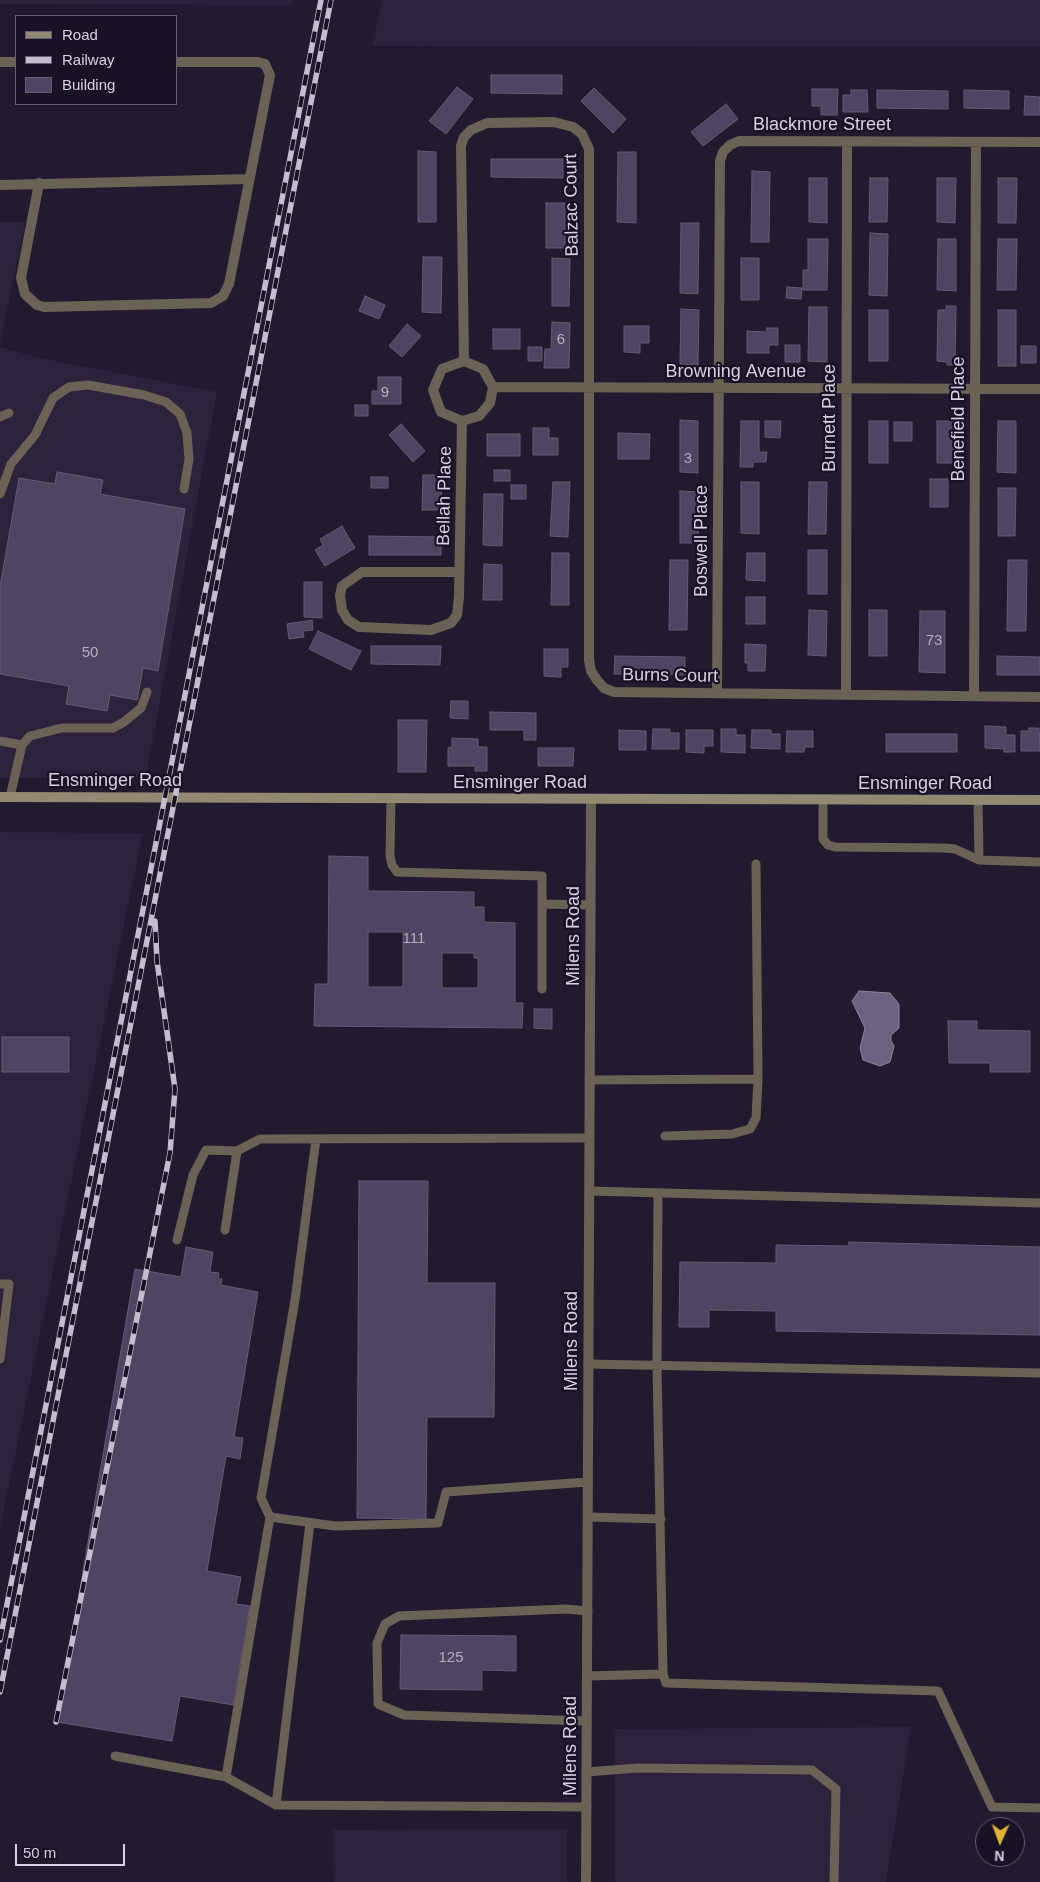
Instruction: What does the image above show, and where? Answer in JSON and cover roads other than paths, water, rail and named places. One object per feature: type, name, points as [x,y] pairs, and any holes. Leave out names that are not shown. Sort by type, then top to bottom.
[{"type":"street","points":[[0,62],[15,62]]},
{"type":"street","points":[[38,183],[20,278],[25,294],[37,305],[44,307],[211,303],[219,300],[229,284],[269,89],[268,69],[265,64],[258,62],[178,62]]},
{"type":"street","name":"Balzac Court","points":[[464,361],[461,146],[464,137],[471,130],[487,123],[564,124],[582,134],[590,149],[589,388]]},
{"type":"street","name":"Blackmore Street","points":[[718,388],[720,161],[723,152],[730,145],[739,141],[1040,142]]},
{"type":"street","name":"Burnett Place","points":[[846,695],[847,142]]},
{"type":"street","name":"Benefield Place","points":[[974,696],[976,142]]},
{"type":"street","points":[[0,184],[249,180]]},
{"type":"street","points":[[464,361],[483,369],[493,387],[490,404],[479,416],[462,421],[441,412],[433,390],[442,369],[464,361]]},
{"type":"street","name":"Browning Avenue","points":[[493,387],[1040,389]]},
{"type":"street","name":"Burns Court","points":[[589,388],[589,660],[591,671],[604,688],[614,692],[1040,697]]},
{"type":"street","name":"Boswell Place","points":[[717,694],[718,388]]},
{"type":"street","name":"Bellah Place","points":[[459,572],[362,572],[342,586],[342,610],[348,620],[359,627],[430,630],[451,623],[457,615],[459,572],[462,421]]},
{"type":"street","name":"Ensminger Road","points":[[5,797],[1040,800]]},
{"type":"street","name":"Milens Road","points":[[586,1882],[591,800]]},
{"type":"lane","points":[[0,494],[11,464],[35,436],[53,398],[69,387],[88,385],[144,395],[166,402],[180,414],[187,433],[189,459],[184,488]]},
{"type":"lane","points":[[5,797],[22,745],[30,736],[62,728],[112,728],[124,722],[141,708],[147,692]]},
{"type":"lane","points":[[0,741],[22,745]]},
{"type":"lane","points":[[391,798],[390,856],[392,865],[397,872],[401,874],[542,876],[542,989]]},
{"type":"lane","points":[[822,800],[823,839],[828,845],[835,847],[945,848],[966,853],[979,860],[1040,862]]},
{"type":"lane","points":[[978,800],[979,860]]},
{"type":"lane","points":[[665,1136],[732,1134],[750,1129],[756,1118],[758,1079],[756,864]]},
{"type":"lane","points":[[542,904],[591,905]]},
{"type":"lane","points":[[589,1080],[758,1079]]},
{"type":"lane","points":[[177,1240],[193,1175],[206,1150],[237,1151],[260,1139],[589,1138]]},
{"type":"lane","points":[[226,1777],[270,1516],[261,1498],[296,1300],[316,1139]]},
{"type":"lane","points":[[225,1230],[237,1151]]},
{"type":"lane","points":[[590,1191],[1040,1203]]},
{"type":"lane","points":[[658,1193],[657,1366],[663,1674],[666,1684],[938,1691],[992,1807],[1040,1808]]},
{"type":"lane","points":[[0,1284],[9,1284],[0,1359]]},
{"type":"lane","points":[[588,1364],[1040,1373]]},
{"type":"lane","points":[[270,1516],[335,1526],[438,1523],[446,1492],[588,1482]]},
{"type":"lane","points":[[588,1517],[661,1518]]},
{"type":"lane","points":[[276,1805],[310,1523]]},
{"type":"lane","points":[[587,1721],[404,1715],[378,1704],[377,1643],[385,1624],[399,1616],[566,1609],[588,1611]]},
{"type":"lane","points":[[587,1676],[663,1674]]},
{"type":"lane","points":[[115,1756],[226,1777],[276,1805],[587,1807]]},
{"type":"lane","points":[[587,1772],[637,1768],[812,1770],[836,1789],[834,1882]]},
{"type":"railway","points":[[0,1640],[321,0]]},
{"type":"railway","points":[[0,1692],[331,0]]},
{"type":"railway","points":[[56,1722],[170,1153],[175,1089],[157,961],[155,921]]}]
